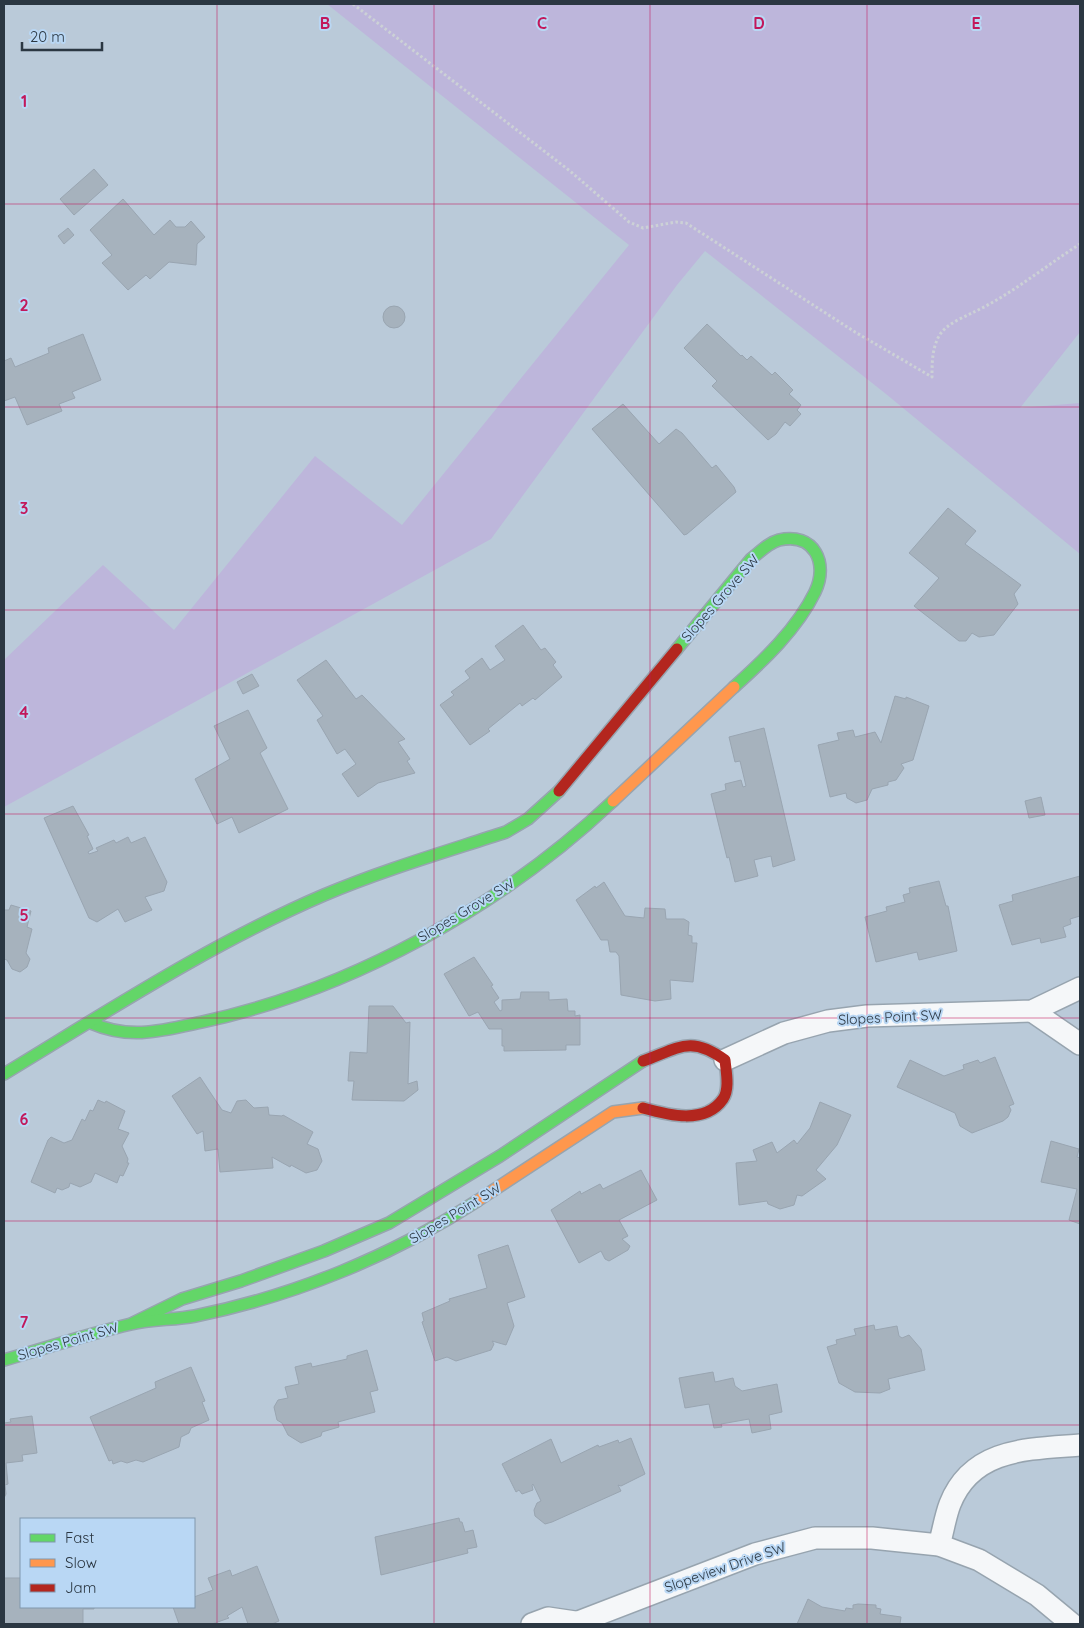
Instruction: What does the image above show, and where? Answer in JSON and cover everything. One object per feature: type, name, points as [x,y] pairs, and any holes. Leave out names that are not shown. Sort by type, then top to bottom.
[{"type":"street","name":"Slopes Grove SW","points":[[4,1074],[142,991],[235,939],[324,896],[400,867],[506,832],[528,819],[553,798],[751,559],[768,545],[788,539],[806,543],[819,555],[823,567],[821,581],[802,616],[761,661],[562,845],[509,885],[439,929],[323,987],[270,1008],[153,1031],[116,1033],[90,1023]]},
{"type":"street","name":"Slopes Point SW","points":[[725,1060],[784,1033],[828,1021],[867,1016],[1032,1012],[1080,988]]},
{"type":"street","points":[[1032,1012],[1080,1044]]},
{"type":"street","name":"Slopes Point SW","points":[[4,1360],[133,1323],[194,1316],[240,1306],[354,1267],[443,1223],[613,1112],[639,1107],[678,1117],[710,1112],[724,1098],[727,1083],[725,1060],[711,1050],[689,1044],[640,1062],[500,1156],[389,1223],[324,1251],[241,1281],[182,1299],[133,1323]]},
{"type":"street","points":[[939,1545],[950,1505],[960,1484],[976,1466],[1004,1454],[1034,1448],[1080,1445]]},
{"type":"street","name":"Slopeview Drive SW","points":[[532,1624],[548,1618],[574,1623],[755,1554],[814,1538],[872,1538],[939,1545],[979,1560],[1037,1595],[1072,1624]]},
{"type":"path","points":[[353,4],[570,171],[629,222],[643,228],[676,222],[686,223],[847,328],[932,377],[933,353],[940,335],[955,321],[1002,298],[1041,269],[1080,244]]},
{"type":"shaded area","points":[[327,4],[1080,4],[1080,332],[1020,408],[1080,403],[1080,554],[886,394],[705,251],[677,285],[491,539],[4,807],[4,660],[103,565],[174,630],[315,456],[402,525],[629,245]]},
{"type":"building","points":[[94,169],[108,185],[74,215],[60,199]]},
{"type":"building","points":[[123,199],[154,235],[170,220],[176,227],[185,227],[191,221],[205,237],[197,244],[196,265],[169,262],[150,279],[146,275],[128,290],[102,263],[112,255],[90,230]]},
{"type":"building","points":[[68,228],[74,235],[64,244],[58,236]]},
{"type":"building","points":[[394,306],[402,309],[405,317],[402,325],[394,328],[386,325],[383,317],[386,309]]},
{"type":"building","points":[[707,324],[741,356],[747,360],[751,356],[772,375],[775,372],[793,390],[789,394],[801,405],[797,410],[801,414],[790,426],[785,422],[776,434],[768,440],[712,386],[717,381],[684,348]]},
{"type":"building","points":[[83,334],[101,380],[72,392],[75,398],[59,404],[62,411],[27,425],[15,397],[4,401],[4,361],[11,358],[15,367],[49,353],[48,348]]},
{"type":"building","points":[[623,404],[659,444],[676,429],[682,433],[712,468],[716,465],[734,487],[736,492],[687,534],[684,535],[592,429]]},
{"type":"building","points":[[948,508],[976,531],[965,544],[1021,585],[1014,594],[1018,604],[994,635],[979,637],[972,633],[966,641],[959,641],[914,606],[939,578],[909,553]]},
{"type":"building","points":[[523,625],[541,650],[545,648],[556,662],[553,665],[562,677],[535,700],[533,698],[522,706],[520,703],[488,729],[490,731],[470,745],[440,705],[454,695],[451,692],[470,678],[465,671],[482,658],[490,670],[505,660],[495,646]]},
{"type":"building","points":[[326,660],[356,699],[362,695],[405,739],[398,742],[410,759],[407,761],[415,773],[378,783],[358,797],[342,774],[356,764],[345,749],[337,754],[317,720],[323,716],[297,680]]},
{"type":"building","points":[[252,674],[259,686],[243,694],[237,682]]},
{"type":"building","points":[[895,696],[906,699],[906,697],[929,706],[913,760],[901,764],[904,768],[896,780],[888,782],[888,785],[872,789],[867,800],[856,803],[847,798],[846,793],[830,797],[818,745],[839,740],[837,733],[853,730],[855,737],[875,732],[881,743]]},
{"type":"building","points":[[248,710],[267,748],[260,753],[288,809],[239,833],[232,817],[217,824],[195,779],[230,759],[214,726]]},
{"type":"building","points":[[764,728],[795,860],[773,867],[771,856],[754,860],[758,876],[735,882],[711,794],[726,790],[725,784],[741,780],[743,787],[746,786],[740,761],[735,762],[729,737]]},
{"type":"building","points":[[1041,797],[1045,815],[1029,818],[1025,801]]},
{"type":"building","points":[[73,806],[89,835],[87,836],[93,849],[88,852],[89,854],[98,851],[96,848],[114,840],[116,843],[128,837],[131,843],[145,837],[167,882],[164,891],[145,897],[152,910],[125,922],[118,909],[97,922],[89,918],[44,818]]},
{"type":"building","points":[[1080,876],[1080,916],[1070,919],[1071,924],[1063,927],[1066,937],[1041,943],[1040,938],[1012,945],[999,905],[1013,901],[1012,895]]},
{"type":"building","points":[[939,881],[946,906],[948,906],[957,951],[919,960],[917,952],[876,962],[865,917],[887,911],[886,907],[905,902],[903,895],[910,893],[909,888]]},
{"type":"building","points":[[604,882],[625,916],[644,918],[645,908],[665,909],[666,919],[684,919],[689,922],[688,935],[692,936],[692,943],[697,943],[693,982],[670,980],[671,999],[655,1001],[621,995],[619,956],[616,952],[610,952],[608,940],[601,940],[576,900],[595,886],[596,888]]},
{"type":"building","points":[[11,905],[31,911],[27,927],[32,929],[26,953],[30,959],[27,967],[20,972],[12,969],[7,960],[4,959],[4,910],[9,910]]},
{"type":"building","points":[[474,957],[493,985],[491,986],[499,998],[494,1002],[500,1011],[502,1010],[502,1000],[520,999],[521,992],[549,992],[549,1000],[567,999],[568,1011],[575,1011],[575,1016],[580,1015],[580,1045],[566,1045],[566,1050],[504,1051],[504,1046],[502,1046],[502,1029],[489,1029],[478,1012],[469,1016],[444,974]]},
{"type":"building","points":[[369,1006],[393,1006],[406,1023],[410,1022],[408,1084],[417,1081],[418,1090],[404,1101],[352,1100],[354,1081],[348,1081],[350,1052],[367,1053]]},
{"type":"building","points":[[995,1057],[1014,1104],[1009,1106],[1011,1110],[1008,1117],[1003,1121],[972,1133],[960,1126],[955,1113],[897,1087],[910,1060],[944,1076],[964,1069],[963,1065],[978,1060],[980,1063]]},
{"type":"building","points":[[200,1077],[222,1110],[231,1113],[237,1101],[246,1100],[254,1108],[268,1107],[269,1115],[283,1115],[313,1132],[307,1144],[318,1149],[322,1161],[317,1170],[306,1173],[272,1157],[273,1168],[220,1172],[218,1149],[205,1151],[203,1131],[197,1134],[172,1096]]},
{"type":"building","points":[[98,1100],[105,1103],[106,1101],[125,1111],[118,1129],[129,1133],[122,1146],[128,1159],[127,1163],[129,1163],[123,1176],[120,1175],[117,1183],[95,1173],[91,1182],[80,1187],[70,1183],[69,1187],[62,1190],[57,1188],[55,1193],[31,1182],[48,1140],[51,1137],[64,1143],[72,1140],[82,1119],[85,1121],[90,1110],[93,1111]]},
{"type":"building","points":[[820,1102],[851,1115],[837,1145],[816,1170],[826,1179],[802,1196],[797,1195],[794,1205],[780,1209],[768,1204],[767,1201],[739,1205],[736,1163],[757,1161],[753,1150],[772,1142],[777,1153],[794,1140],[797,1144],[810,1128]]},
{"type":"building","points":[[1051,1141],[1079,1149],[1077,1157],[1080,1158],[1080,1224],[1069,1220],[1077,1189],[1041,1182]]},
{"type":"building","points":[[641,1170],[657,1200],[619,1220],[628,1236],[622,1239],[630,1246],[628,1250],[609,1261],[605,1259],[601,1251],[579,1263],[551,1210],[580,1191],[581,1194],[600,1184],[603,1189]]},
{"type":"building","points":[[508,1245],[525,1297],[507,1303],[514,1326],[506,1345],[492,1341],[494,1344],[491,1350],[456,1361],[447,1357],[435,1361],[422,1322],[424,1321],[422,1313],[450,1301],[449,1299],[487,1288],[478,1255]]},
{"type":"building","points":[[874,1325],[875,1330],[897,1326],[899,1336],[902,1338],[909,1335],[921,1349],[925,1370],[888,1379],[890,1389],[880,1393],[855,1392],[839,1383],[827,1347],[837,1344],[836,1340],[856,1335],[854,1329]]},
{"type":"building","points":[[367,1350],[378,1390],[370,1392],[375,1412],[338,1422],[339,1427],[322,1432],[321,1436],[301,1443],[288,1435],[282,1423],[277,1420],[274,1407],[278,1400],[288,1398],[285,1387],[299,1384],[295,1367],[311,1363],[312,1367],[347,1359],[347,1356]]},
{"type":"building","points":[[191,1367],[205,1401],[202,1402],[209,1420],[191,1428],[189,1433],[181,1437],[179,1447],[143,1462],[136,1460],[127,1463],[121,1461],[113,1464],[112,1460],[109,1461],[90,1417],[156,1388],[155,1382]]},
{"type":"building","points":[[713,1372],[715,1382],[733,1378],[735,1386],[742,1391],[777,1384],[782,1412],[769,1415],[771,1429],[752,1433],[749,1419],[721,1424],[722,1427],[714,1428],[709,1404],[685,1408],[679,1378]]},
{"type":"building","points":[[32,1416],[37,1453],[22,1455],[23,1461],[6,1463],[8,1484],[5,1485],[6,1494],[4,1498],[4,1423],[11,1422],[10,1419]]},
{"type":"building","points":[[631,1438],[645,1474],[621,1486],[618,1485],[621,1491],[545,1524],[535,1516],[534,1510],[537,1503],[541,1501],[533,1484],[533,1490],[522,1494],[519,1490],[516,1492],[502,1464],[551,1439],[561,1463],[598,1445],[599,1447],[618,1440],[619,1443]]},
{"type":"building","points":[[459,1518],[465,1532],[473,1530],[477,1547],[467,1549],[468,1553],[381,1575],[375,1537]]},
{"type":"building","points":[[257,1566],[279,1621],[272,1624],[248,1624],[242,1607],[227,1616],[229,1618],[212,1624],[179,1624],[173,1608],[195,1608],[195,1597],[213,1590],[208,1578],[230,1570],[232,1576]]},
{"type":"building","points":[[4,1578],[20,1578],[20,1608],[94,1608],[83,1609],[83,1624],[4,1624]]},
{"type":"building","points":[[808,1599],[822,1607],[845,1611],[846,1608],[853,1609],[853,1605],[858,1604],[876,1605],[876,1608],[881,1609],[880,1614],[901,1617],[900,1624],[797,1624]]},
{"type":"traffic: fast","points":[[677,649],[751,559],[764,548],[779,540],[791,539],[809,545],[819,561],[820,571],[819,581],[808,606],[768,655],[734,687]]},
{"type":"traffic: fast","points":[[4,1074],[121,1002],[241,934],[324,895],[369,877],[506,832],[528,819],[559,791]]},
{"type":"traffic: fast","points":[[91,1023],[105,1028],[132,1033],[159,1031],[258,1008],[313,989],[368,966],[422,939],[473,909],[523,875],[570,839],[613,801]]},
{"type":"traffic: fast","points":[[133,1323],[182,1299],[241,1281],[324,1251],[389,1223],[500,1156],[643,1061]]},
{"type":"traffic: fast","points":[[4,1360],[139,1322],[195,1316],[232,1308],[305,1285],[377,1256],[445,1221],[477,1201]]},
{"type":"traffic: slow","points":[[613,801],[734,687]]},
{"type":"traffic: slow","points":[[477,1201],[613,1112],[643,1108]]},
{"type":"traffic: jam","points":[[559,791],[677,649]]},
{"type":"traffic: jam","points":[[643,1061],[684,1046],[702,1048],[713,1052],[725,1060],[727,1080],[723,1099],[706,1112],[686,1116],[643,1108]]}]
